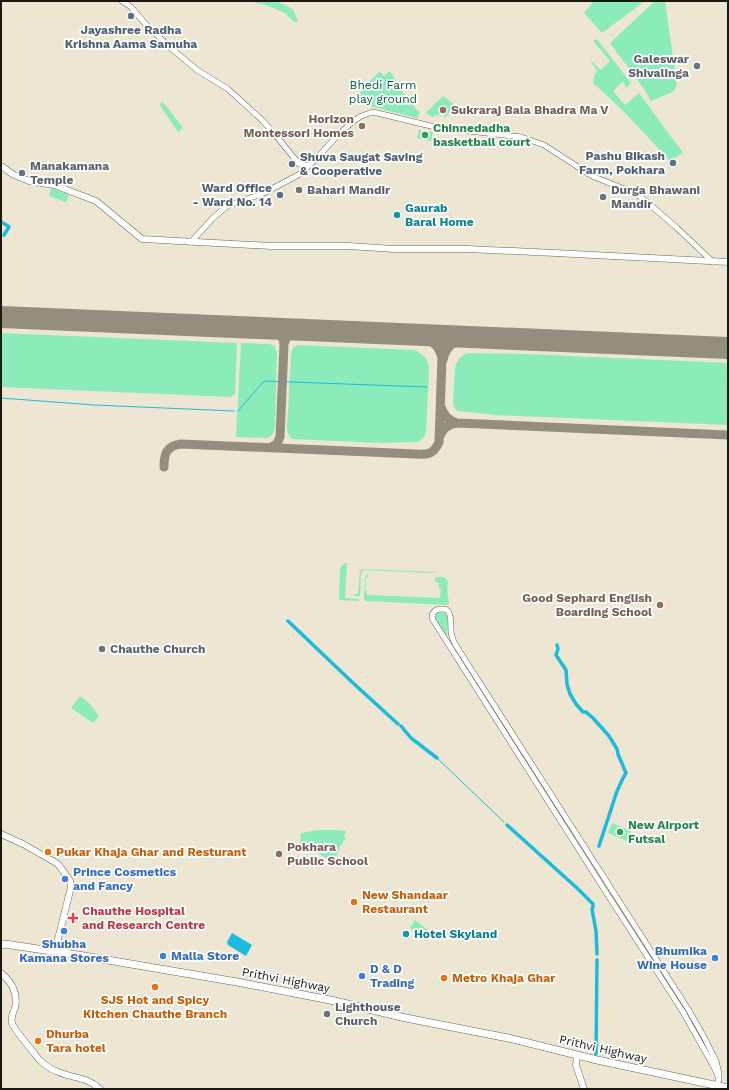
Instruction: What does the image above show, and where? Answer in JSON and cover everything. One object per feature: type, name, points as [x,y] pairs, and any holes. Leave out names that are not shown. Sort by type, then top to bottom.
[{"type":"highway","name":"Prithvi Highway","points":[[1,945],[5,944],[237,982],[335,1001],[508,1038],[577,1055],[718,1083],[728,1088]]},
{"type":"main road","points":[[1,166],[14,175],[29,181],[54,185],[96,201],[142,239],[271,246],[467,249],[728,262]]},
{"type":"main road","points":[[1,834],[23,844],[58,864],[70,881],[71,887],[58,939],[59,953]]},
{"type":"main road","points":[[1,973],[15,992],[16,1002],[12,1023],[35,1055],[42,1062],[58,1072],[85,1080],[100,1089]]},
{"type":"main road","points":[[577,1055],[576,1065],[584,1089]]},
{"type":"street","points":[[122,1],[131,7],[149,28],[172,49],[197,70],[228,89],[262,120],[299,164],[310,165]]},
{"type":"street","points":[[191,242],[207,224],[227,206],[264,193],[300,174],[351,122],[361,116],[373,112],[435,127],[521,137],[544,145],[592,176],[641,197],[713,262]]},
{"type":"street","points":[[445,609],[449,612],[451,633],[455,644],[688,1009],[716,1061],[718,1068],[718,1083],[715,1069],[684,1012],[602,886],[434,620],[432,616],[436,610],[445,609]]},
{"type":"green space","points":[[248,1],[276,1],[293,9],[298,21],[294,22],[285,13],[266,5]]},
{"type":"green space","points":[[594,1],[645,1],[602,33],[584,13]]},
{"type":"green space","points":[[655,1],[665,1],[677,85],[673,92],[651,101],[642,86],[610,43]]},
{"type":"green space","points":[[597,39],[631,83],[626,88],[623,81],[613,91],[625,105],[639,93],[683,153],[670,161],[623,111],[593,83],[594,76],[597,71],[590,60],[601,70],[610,61],[593,41]]},
{"type":"green space","name":"Bhedi Farm play ground","points":[[380,71],[384,76],[390,71],[407,99],[420,113],[417,118],[373,107],[360,96],[363,88]]},
{"type":"green space","points":[[443,96],[455,105],[445,118],[444,115],[440,114],[432,117],[426,113]]},
{"type":"green space","points":[[163,102],[183,128],[178,132],[159,104]]},
{"type":"green space","name":"Chinnedadha basketball court","points":[[419,130],[433,132],[431,141],[417,138]]},
{"type":"green space","points":[[51,188],[69,195],[66,202],[49,196]]},
{"type":"green space","points":[[1,333],[237,343],[235,394],[231,397],[1,387]]},
{"type":"green space","points":[[241,343],[270,344],[274,346],[277,352],[275,427],[273,434],[268,438],[236,437]]},
{"type":"green space","points":[[297,345],[414,350],[421,353],[427,361],[429,367],[426,431],[424,437],[417,442],[380,443],[292,439],[288,434],[287,428],[291,354],[292,349]]},
{"type":"green space","points":[[469,353],[728,363],[728,425],[495,415],[459,411],[455,409],[453,404],[455,368],[460,358]]},
{"type":"green space","points":[[345,563],[347,563],[345,598],[359,599],[359,601],[340,600],[339,598],[340,569]]},
{"type":"green space","points":[[362,569],[435,573],[363,570],[361,573],[360,596],[354,596],[354,594],[358,594],[360,571]]},
{"type":"green space","points":[[368,574],[368,577],[366,577],[365,590],[367,591],[367,595],[440,598],[441,588],[439,588],[439,583],[435,582],[435,578],[444,577],[448,581],[447,590],[449,603],[447,605],[367,601],[364,597],[365,577]]},
{"type":"green space","points":[[438,612],[445,613],[447,615],[447,636],[435,619],[435,614]]},
{"type":"green space","points":[[80,696],[89,703],[99,716],[93,723],[71,708]]},
{"type":"green space","name":"New Airport Futsal","points":[[612,823],[631,831],[627,841],[608,833]]},
{"type":"green space","points":[[319,830],[346,831],[344,836],[346,838],[340,847],[334,862],[300,844],[301,833]]},
{"type":"green space","points":[[415,920],[428,930],[423,937],[410,928]]},
{"type":"water","points":[[232,933],[252,945],[246,956],[228,945],[227,942]]},
{"type":"waterway","points":[[1,222],[9,227],[4,235]]},
{"type":"waterway","points":[[238,411],[264,381],[427,387]]},
{"type":"waterway","points":[[1,398],[94,405],[234,411]]},
{"type":"waterway","points":[[288,621],[398,724]]},
{"type":"waterway","points":[[557,645],[558,649],[556,655],[566,670],[567,684],[570,694],[583,712],[586,712],[593,718],[609,736],[617,749],[626,773],[617,791],[599,846]]},
{"type":"waterway","points":[[401,726],[411,738],[437,758]]},
{"type":"waterway","points":[[437,758],[504,822]]},
{"type":"waterway","points":[[507,825],[593,904],[592,909],[596,931],[597,954]]},
{"type":"waterway","points":[[596,1054],[597,960]]},
{"type":"taxiway","points":[[269,328],[279,333],[284,344],[280,437],[277,444],[269,448]]},
{"type":"taxiway","points":[[284,344],[291,334],[302,330]]},
{"type":"taxiway","points":[[164,467],[165,455],[167,451],[172,447],[181,444],[420,454],[430,453],[435,449],[439,442],[442,358],[439,349],[433,343],[418,335]]},
{"type":"taxiway","points":[[443,360],[444,355],[452,344],[461,339],[471,337]]},
{"type":"taxiway","points":[[440,436],[446,427],[457,423],[447,417],[441,407]]},
{"type":"taxiway","points":[[457,423],[728,435]]},
{"type":"runway","points":[[1,317],[728,348]]},
{"type":"place","name":"Jayashree Radha Krishna Aama Samuha","points":[[131,16]]},
{"type":"place","name":"Galeswar Shivalinga","points":[[697,66]]},
{"type":"place","name":"Sukraraj Bala Bhadra Ma V","points":[[443,110]]},
{"type":"place","name":"Horizon Montessori Homes","points":[[362,126]]},
{"type":"place","name":"Chinnedadha basketball court","points":[[425,135]]},
{"type":"place","name":"Pashu Bikash Farm, Pokhara","points":[[673,163]]},
{"type":"place","name":"Shuva Saugat Saving & Cooperative","points":[[292,164]]},
{"type":"place","name":"Manakamana Temple","points":[[22,173]]},
{"type":"place","name":"Bahari Mandir","points":[[299,190]]},
{"type":"place","name":"Ward Office - Ward No. 14","points":[[280,195]]},
{"type":"place","name":"Durga Bhawani Mandir","points":[[603,197]]},
{"type":"place","name":"Gaurab Baral Home","points":[[397,215]]},
{"type":"place","name":"Good Sephard English Boarding School","points":[[660,605]]},
{"type":"place","name":"Chauthe Church","points":[[102,649]]},
{"type":"place","name":"New Airport Futsal","points":[[620,832]]},
{"type":"place","name":"Pukar Khaja Ghar and Resturant","points":[[48,852]]},
{"type":"place","name":"Pokhara Public School","points":[[279,854]]},
{"type":"place","name":"Prince Cosmetics and Fancy","points":[[65,879]]},
{"type":"place","name":"New Shandaar Restaurant","points":[[354,902]]},
{"type":"place","name":"Chauthe Hospital and Research Centre","points":[[73,918]]},
{"type":"place","name":"Shubha Kamana Stores","points":[[64,931]]},
{"type":"place","name":"Hotel Skyland","points":[[406,934]]},
{"type":"place","name":"Malla Store","points":[[163,956]]},
{"type":"place","name":"Bhumika Wine House","points":[[715,958]]},
{"type":"place","name":"D & D Trading","points":[[362,976]]},
{"type":"place","name":"Metro Khaja Ghar","points":[[444,978]]},
{"type":"place","name":"SJS Hot and Spicy Kitchen Chauthe Branch","points":[[155,987]]},
{"type":"place","name":"Lighthouse Church","points":[[327,1014]]},
{"type":"place","name":"Dhurba Tara hotel","points":[[38,1041]]}]
